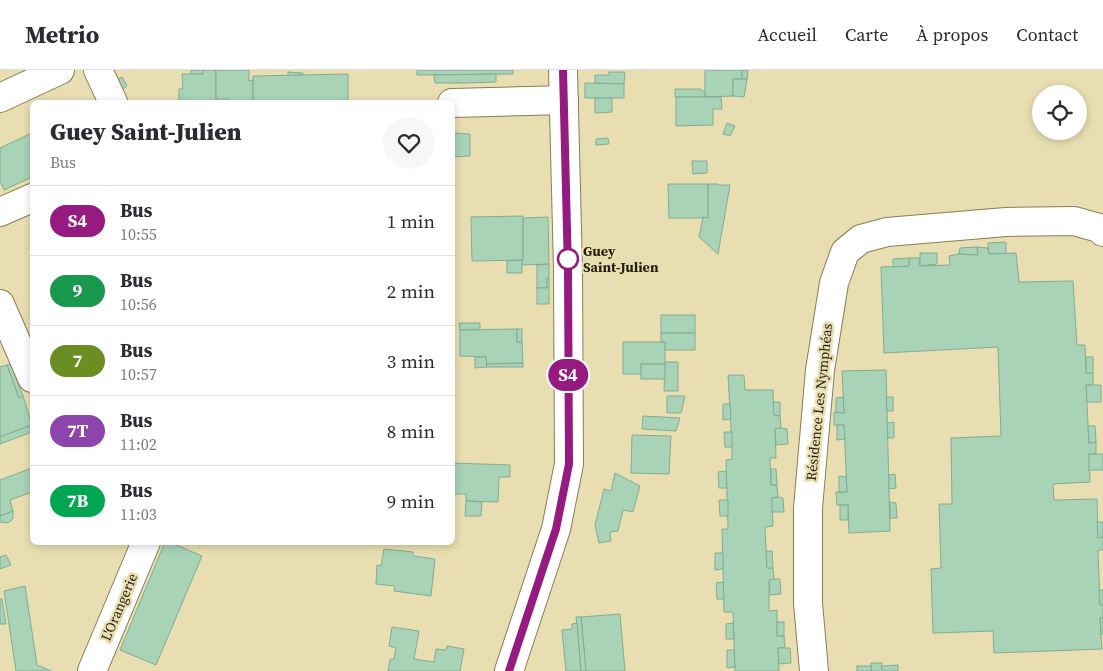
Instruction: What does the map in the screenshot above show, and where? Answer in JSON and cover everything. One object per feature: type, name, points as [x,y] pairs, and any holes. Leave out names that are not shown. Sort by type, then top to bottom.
[{"type":"street","points":[[0,98],[60,70]]},
{"type":"street","points":[[98,70],[112,100]]},
{"type":"street","points":[[509,671],[556,529],[569,464],[568,270],[563,70]]},
{"type":"street","points":[[455,103],[564,100]]},
{"type":"street","points":[[0,212],[30,199]]},
{"type":"street","name":"Résidence Les Nymphéas","points":[[814,671],[808,603],[808,508],[820,370],[834,283],[845,252],[861,239],[886,232],[1006,222],[1074,221],[1099,228],[1103,232]]},
{"type":"street","points":[[0,304],[30,373]]},
{"type":"street","name":"L'Orangerie","points":[[95,670],[145,545]]},
{"type":"building","points":[[191,70],[203,70],[203,74],[191,74]]},
{"type":"building","points":[[203,70],[216,70],[216,100],[179,100],[179,89],[183,89],[182,74],[203,74]]},
{"type":"building","points":[[216,70],[249,70],[249,81],[253,80],[253,100],[216,99]]},
{"type":"building","points":[[417,70],[513,70],[513,74],[417,75]]},
{"type":"building","points":[[705,70],[742,70],[742,79],[733,79],[733,96],[705,97]]},
{"type":"building","points":[[742,70],[748,70],[747,79],[742,79]]},
{"type":"building","points":[[288,72],[303,73],[303,75],[288,76]]},
{"type":"building","points":[[609,72],[625,72],[624,84],[595,83],[595,75],[609,75]]},
{"type":"building","points":[[348,74],[348,100],[253,100],[253,76]]},
{"type":"building","points":[[496,74],[496,82],[465,83],[435,83],[434,75]]},
{"type":"building","points":[[122,77],[127,86],[121,90],[115,80]]},
{"type":"building","points":[[733,79],[747,79],[744,97],[733,96]]},
{"type":"building","points":[[585,83],[624,84],[624,98],[585,98]]},
{"type":"building","points":[[675,89],[700,89],[705,92],[705,97],[675,97]]},
{"type":"building","points":[[676,97],[721,97],[722,109],[713,109],[713,125],[676,126]]},
{"type":"building","points":[[595,98],[612,98],[612,112],[595,113]]},
{"type":"building","points":[[727,123],[735,126],[730,136],[723,134]]},
{"type":"building","points":[[455,133],[470,134],[470,156],[455,157]]},
{"type":"building","points":[[30,134],[30,178],[4,190],[0,181],[0,148]]},
{"type":"building","points":[[608,138],[609,144],[596,145],[596,139]]},
{"type":"building","points":[[692,161],[707,161],[707,173],[693,174]]},
{"type":"building","points":[[668,184],[708,184],[708,218],[669,218]]},
{"type":"building","points":[[708,184],[730,185],[718,254],[699,237],[703,217],[708,218]]},
{"type":"building","points":[[523,216],[523,260],[472,261],[471,217]]},
{"type":"building","points":[[548,217],[549,264],[522,265],[523,218]]},
{"type":"building","points":[[1006,242],[1006,254],[989,254],[988,243]]},
{"type":"building","points":[[977,247],[978,255],[959,254],[960,248]]},
{"type":"building","points":[[977,247],[988,248],[989,254],[1016,253],[1019,282],[1073,281],[1077,345],[1085,345],[1086,373],[1093,373],[1093,385],[1086,385],[1089,443],[1096,442],[1096,454],[1089,454],[1090,482],[1053,484],[1054,500],[1097,499],[1098,538],[1103,537],[1103,550],[1098,550],[1100,605],[1103,605],[1103,618],[1100,618],[1102,649],[994,653],[993,631],[933,633],[931,569],[941,568],[939,504],[952,504],[951,438],[1001,436],[998,347],[884,353],[881,267],[909,266],[909,258],[919,258],[920,266],[950,265],[949,256],[959,254],[978,255]]},
{"type":"building","points":[[920,253],[937,253],[937,264],[920,266]]},
{"type":"building","points":[[909,258],[909,266],[893,267],[893,259]]},
{"type":"building","points":[[522,260],[522,273],[507,273],[507,261]]},
{"type":"building","points":[[549,264],[547,288],[537,288],[537,265]]},
{"type":"building","points":[[547,278],[549,278],[549,304],[537,304],[537,288],[547,288]]},
{"type":"building","points":[[661,315],[695,315],[695,333],[661,333]]},
{"type":"building","points":[[459,323],[480,323],[480,330],[460,330]]},
{"type":"building","points":[[517,329],[517,342],[522,342],[523,363],[486,364],[486,357],[460,356],[460,330]]},
{"type":"building","points":[[517,329],[522,329],[522,342],[517,342]]},
{"type":"building","points":[[661,333],[695,333],[695,350],[665,350],[665,342],[661,342]]},
{"type":"building","points":[[623,342],[665,342],[665,364],[641,364],[641,374],[623,374]]},
{"type":"building","points":[[475,357],[486,357],[487,367],[475,368]]},
{"type":"building","points":[[1086,357],[1093,357],[1093,373],[1086,373]]},
{"type":"building","points":[[665,362],[678,362],[678,391],[664,391]]},
{"type":"building","points":[[523,363],[523,367],[487,367],[486,364]]},
{"type":"building","points":[[11,364],[23,396],[19,398],[7,365]]},
{"type":"building","points":[[641,364],[665,364],[665,379],[641,379]]},
{"type":"building","points":[[7,365],[19,398],[23,396],[30,419],[30,426],[0,437],[0,367]]},
{"type":"building","points":[[886,370],[890,531],[849,533],[848,505],[837,505],[836,492],[847,492],[844,425],[834,425],[834,412],[844,413],[842,371]]},
{"type":"building","points":[[728,375],[744,375],[745,390],[773,390],[774,415],[780,416],[781,428],[775,429],[776,458],[770,458],[771,485],[777,485],[778,497],[772,498],[773,526],[765,527],[767,568],[773,568],[774,579],[769,580],[769,611],[777,610],[777,636],[784,636],[785,647],[778,648],[779,671],[735,671],[733,612],[724,612],[722,529],[728,529],[726,460],[732,459]]},
{"type":"building","points":[[1086,385],[1101,385],[1101,402],[1087,402]]},
{"type":"building","points":[[667,396],[685,396],[681,413],[667,413]]},
{"type":"building","points":[[843,397],[844,413],[836,412],[836,398]]},
{"type":"building","points":[[886,397],[893,397],[893,411],[887,411]]},
{"type":"building","points":[[773,402],[780,402],[780,416],[774,415]]},
{"type":"building","points":[[723,404],[730,404],[731,419],[723,420]]},
{"type":"building","points":[[643,416],[680,418],[676,431],[642,429]]},
{"type":"building","points":[[894,422],[894,438],[888,438],[887,423]]},
{"type":"building","points":[[837,425],[844,425],[845,439],[837,440]]},
{"type":"building","points":[[30,426],[30,433],[0,444],[0,437]]},
{"type":"building","points":[[1088,426],[1095,426],[1096,442],[1089,443]]},
{"type":"building","points":[[775,429],[787,429],[788,444],[776,445]]},
{"type":"building","points":[[724,432],[732,432],[732,447],[725,447]]},
{"type":"building","points":[[632,435],[671,436],[669,474],[631,473]]},
{"type":"building","points":[[1089,454],[1103,454],[1103,470],[1089,470]]},
{"type":"building","points":[[455,463],[510,465],[510,477],[499,477],[498,502],[466,501],[466,494],[455,494]]},
{"type":"building","points":[[30,469],[30,493],[10,500],[13,511],[0,516],[0,480]]},
{"type":"building","points":[[771,469],[776,469],[777,485],[771,485]]},
{"type":"building","points":[[726,471],[727,488],[719,488],[718,472]]},
{"type":"building","points":[[615,473],[640,486],[633,512],[623,510],[618,531],[610,532],[611,541],[599,543],[595,525],[604,489],[611,491]]},
{"type":"building","points":[[895,474],[896,488],[889,489],[889,475]]},
{"type":"building","points":[[839,476],[846,477],[847,492],[839,492]]},
{"type":"building","points":[[772,498],[783,498],[784,512],[772,512]]},
{"type":"building","points":[[719,500],[728,500],[728,516],[720,516]]},
{"type":"building","points":[[466,501],[482,502],[481,516],[465,516]]},
{"type":"building","points":[[890,502],[896,503],[897,518],[890,518]]},
{"type":"building","points":[[840,505],[848,505],[848,520],[840,520]]},
{"type":"building","points":[[13,511],[11,521],[7,523],[0,522],[0,516]]},
{"type":"building","points":[[1097,522],[1103,522],[1103,537],[1098,538]]},
{"type":"building","points":[[164,545],[176,545],[202,556],[156,665],[120,650]]},
{"type":"building","points":[[384,549],[413,552],[413,556],[435,559],[431,596],[394,591],[395,586],[376,584],[377,565],[381,566]]},
{"type":"building","points":[[766,551],[772,551],[773,568],[767,568]]},
{"type":"building","points":[[715,553],[723,553],[723,569],[715,570]]},
{"type":"building","points":[[6,555],[11,565],[0,569],[0,557]]},
{"type":"building","points":[[780,579],[781,594],[770,595],[769,580]]},
{"type":"building","points":[[723,582],[724,599],[717,599],[716,583]]},
{"type":"building","points":[[25,586],[37,665],[51,671],[16,671],[4,591]]},
{"type":"building","points":[[1099,590],[1103,590],[1103,605],[1100,605]]},
{"type":"building","points":[[0,599],[2,599],[6,624],[0,624]]},
{"type":"building","points":[[620,614],[625,671],[586,671],[581,617]]},
{"type":"building","points":[[576,617],[581,617],[586,671],[581,671]]},
{"type":"building","points":[[1100,618],[1103,618],[1103,634],[1101,634]]},
{"type":"building","points":[[777,622],[784,622],[784,636],[777,636]]},
{"type":"building","points":[[577,623],[581,671],[566,671],[562,630],[572,629],[572,624]]},
{"type":"building","points":[[733,623],[734,639],[726,639],[726,624]]},
{"type":"building","points":[[392,627],[419,631],[414,659],[434,662],[436,649],[446,650],[447,646],[464,649],[460,671],[388,671],[390,659],[394,659],[396,648],[389,646]]},
{"type":"building","points":[[778,648],[790,648],[791,663],[779,664]]},
{"type":"building","points":[[727,650],[734,650],[735,667],[727,668]]},
{"type":"building","points":[[871,663],[882,663],[882,671],[871,671]]},
{"type":"building","points":[[898,665],[898,671],[882,671],[882,666]]},
{"type":"building","points":[[857,666],[871,666],[871,671],[857,671]]},
{"type":"bus line","name":"S4","points":[[509,671],[556,529],[569,464],[568,270],[563,70]]},
{"type":"place","name":"Guey Saint-Julien","points":[[568,259]]}]
